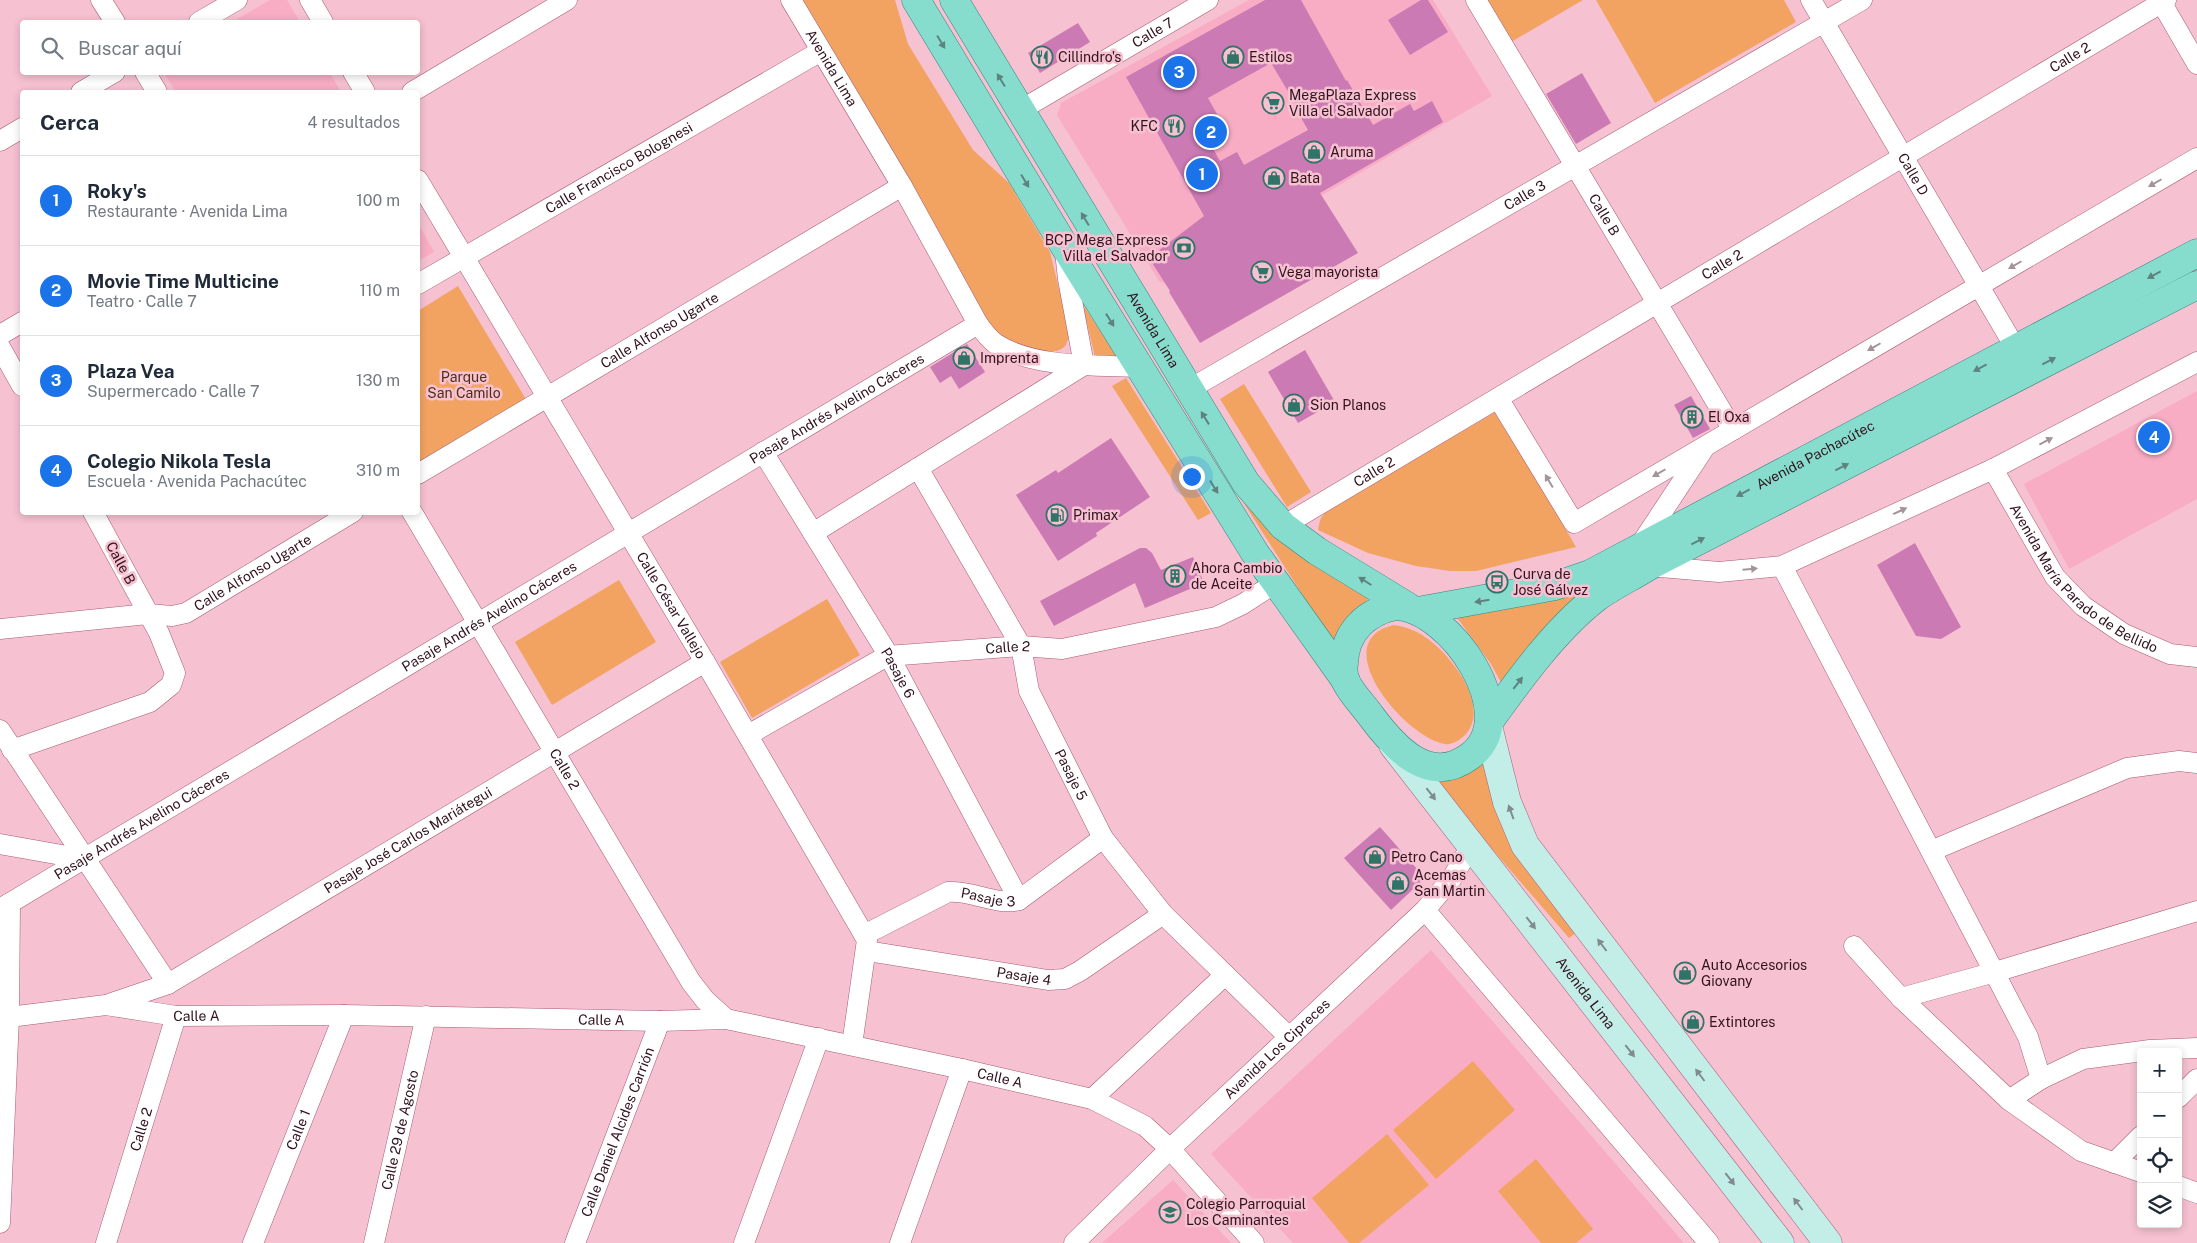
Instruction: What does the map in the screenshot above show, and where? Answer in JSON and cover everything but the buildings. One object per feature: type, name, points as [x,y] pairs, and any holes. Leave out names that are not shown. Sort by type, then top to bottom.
[{"type":"main road","points":[[916,0],[1065,247],[1275,583],[1390,742],[1418,762],[1439,766],[1461,762],[1470,756],[1478,749],[1489,726]]},
{"type":"main road","name":"Avenida Lima","points":[[956,1],[1019,110],[1246,483],[1283,526],[1318,551],[1413,609]]},
{"type":"main road","name":"Avenida Pachacútec","points":[[1489,726],[1528,670],[1563,629],[1644,557],[2016,349],[2197,252]]},
{"type":"main road","name":"Avenida Pachacútec","points":[[1413,609],[1555,586],[1644,557],[2197,285]]},
{"type":"main road","points":[[1346,681],[1343,668],[1344,655],[1354,631],[1362,622],[1383,609],[1413,609],[1444,629],[1465,652],[1482,686],[1489,726],[1507,802],[1525,845],[1828,1243]]},
{"type":"main road","name":"Avenida Lima","points":[[1390,742],[1780,1243]]},
{"type":"street","points":[[101,0],[114,20]]},
{"type":"street","points":[[202,20],[236,0]]},
{"type":"street","points":[[310,0],[322,20]]},
{"type":"street","points":[[415,90],[567,0]]},
{"type":"street","name":"Avenida Lima","points":[[791,0],[902,186],[978,324],[994,343],[1011,352],[1037,360],[1084,365],[1139,367]]},
{"type":"street","name":"Calle 7","points":[[1019,110],[1208,0]]},
{"type":"street","name":"Calle B","points":[[1476,0],[1733,430]]},
{"type":"street","name":"Calle D","points":[[1810,0],[2016,349]]},
{"type":"street","name":"Calle 3","points":[[1188,390],[1862,0]]},
{"type":"street","points":[[2162,1],[2197,64]]},
{"type":"street","name":"Calle 2","points":[[1283,526],[2162,1]]},
{"type":"street","name":"Calle Francisco Bolognesi","points":[[420,283],[821,51]]},
{"type":"street","points":[[84,90],[110,75]]},
{"type":"street","points":[[147,75],[156,90]]},
{"type":"street","points":[[355,75],[364,90]]},
{"type":"street","points":[[0,141],[20,129]]},
{"type":"street","points":[[1498,398],[1574,523],[2197,158]]},
{"type":"street","name":"Calle César Vallejo","points":[[420,183],[748,735],[865,943]]},
{"type":"street","name":"Calle Alfonso Ugarte","points":[[420,473],[902,186]]},
{"type":"street","points":[[813,533],[1084,365],[1068,279],[1065,247]]},
{"type":"street","points":[[0,335],[20,323]]},
{"type":"street","name":"Pasaje Andrés Avelino Cáceres","points":[[5,906],[978,324]]},
{"type":"street","points":[[0,347],[20,382]]},
{"type":"street","points":[[1705,446],[1644,557],[1719,572],[1782,566],[1993,469],[2197,362]]},
{"type":"street","name":"Pasaje 6","points":[[763,452],[888,656],[1019,900]]},
{"type":"street","name":"Pasaje 5","points":[[918,468],[1021,646],[1029,691],[1103,838],[1162,914],[1289,1037]]},
{"type":"street","name":"Avenida María Parado de Bellido","points":[[1993,469],[2055,577],[2083,606],[2124,634],[2170,654],[2197,657]]},
{"type":"street","name":"Calle B","points":[[12,750],[150,702],[171,685],[175,673],[159,633],[95,515]]},
{"type":"street","name":"Calle Alfonso Ugarte","points":[[0,629],[148,614],[172,616],[186,614],[348,515]]},
{"type":"street","name":"Calle 2","points":[[414,515],[691,982],[705,1000],[726,1019]]},
{"type":"street","points":[[1782,566],[2028,1037],[2041,1080]]},
{"type":"street","name":"Calle 2","points":[[748,735],[888,656],[1021,646],[1062,649],[1216,617],[1243,604],[1275,583]]},
{"type":"street","name":"Pasaje José Carlos Mariátegui","points":[[106,1005],[168,984],[705,662]]},
{"type":"street","points":[[0,730],[168,984]]},
{"type":"street","points":[[1931,850],[2127,768],[2179,761],[2197,763]]},
{"type":"street","name":"Pasaje 3","points":[[865,943],[948,892],[960,891],[1009,902],[1019,900],[1103,838]]},
{"type":"street","points":[[0,844],[84,859]]},
{"type":"street","name":"Avenida Los Cipreces","points":[[1074,1243],[1170,1149],[1425,910],[1452,878],[1472,846]]},
{"type":"street","points":[[0,1223],[9,1017],[5,906]]},
{"type":"street","points":[[1425,910],[1709,1243]]},
{"type":"street","points":[[1900,998],[1995,972],[2197,911]]},
{"type":"street","name":"Pasaje 4","points":[[865,943],[1048,980],[1065,979],[1162,914]]},
{"type":"street","points":[[852,1045],[865,943]]},
{"type":"street","points":[[1854,946],[1900,998],[2009,1100],[2081,1151],[2137,1171]]},
{"type":"street","points":[[1092,1099],[1225,975]]},
{"type":"street","name":"Calle A","points":[[9,1017],[106,1005],[176,1016],[344,1014],[660,1021],[726,1019],[962,1069],[1092,1099],[1145,1126],[1170,1149],[1254,1243]]},
{"type":"street","name":"Calle 1","points":[[254,1243],[344,1014]]},
{"type":"street","name":"Calle 2","points":[[106,1243],[176,1016]]},
{"type":"street","name":"Calle 29 de Agosto","points":[[374,1243],[426,1016]]},
{"type":"street","name":"Calle Daniel Alcides Carrión","points":[[575,1243],[660,1021]]},
{"type":"street","points":[[744,1243],[818,1038]]},
{"type":"street","points":[[2009,1100],[2041,1080],[2083,1059],[2150,1050],[2197,1048]]},
{"type":"street","points":[[900,1243],[962,1069]]},
{"type":"street","points":[[2182,1094],[2197,1079]]},
{"type":"street","points":[[2114,1163],[2139,1138]]},
{"type":"street","points":[[2182,1187],[2197,1192]]},
{"type":"shaded area","points":[[270,0],[287,0],[299,20],[235,20]]},
{"type":"shaded area","points":[[1249,0],[1433,0],[1492,96],[1168,285],[1159,281],[1057,115],[1061,103]]},
{"type":"shaded area","points":[[165,75],[331,75],[340,90],[175,90]]},
{"type":"shaded area","points":[[420,227],[434,252],[420,260]]},
{"type":"shaded area","points":[[2197,391],[2197,499],[2069,569],[2024,484]]},
{"type":"shaded area","points":[[1431,950],[1684,1243],[1293,1243],[1211,1154]]},
{"type":"shaded area","name":"Colegio Parroquial Los Caminantes","points":[[1173,1180],[1231,1243],[1102,1243]]},
{"type":"green space","points":[[795,0],[895,0],[908,44],[973,150],[1009,183],[1050,252],[1070,334],[1063,348],[1050,352],[1032,350],[1002,338],[990,326]]},
{"type":"green space","points":[[1480,0],[1583,0],[1506,45]]},
{"type":"green space","points":[[1596,0],[1784,0],[1796,22],[1655,103]]},
{"type":"green space","name":"Parque San Camilo","points":[[458,286],[527,401],[420,467],[420,310]]},
{"type":"green space","points":[[1082,303],[1120,362],[1096,361]]},
{"type":"green space","points":[[1126,378],[1211,513],[1198,520],[1112,386]]},
{"type":"green space","points":[[1244,384],[1311,492],[1287,507],[1220,399]]},
{"type":"green space","points":[[1497,411],[1576,547],[1476,571],[1450,571],[1416,566],[1368,553],[1318,530],[1320,520],[1325,512]]},
{"type":"green space","points":[[1229,480],[1369,596],[1367,601],[1351,614],[1343,625],[1334,644]]},
{"type":"green space","points":[[1619,566],[1502,684],[1491,664],[1457,617]]},
{"type":"green space","points":[[619,580],[656,642],[552,705],[515,642]]},
{"type":"green space","points":[[827,599],[860,655],[752,718],[720,662]]},
{"type":"green space","points":[[1394,625],[1418,632],[1435,645],[1446,655],[1464,682],[1471,696],[1474,710],[1472,723],[1465,735],[1456,742],[1445,744],[1428,738],[1410,725],[1393,708],[1378,688],[1369,668],[1367,649],[1374,634]]},
{"type":"green space","points":[[1482,759],[1578,931],[1569,938],[1479,834],[1435,779]]},
{"type":"green space","points":[[1473,1061],[1515,1110],[1436,1179],[1393,1130]]},
{"type":"green space","points":[[1387,1134],[1429,1185],[1359,1243],[1349,1243],[1312,1198]]},
{"type":"green space","points":[[1536,1159],[1593,1229],[1576,1243],[1541,1243],[1498,1191]]},
{"type":"place","name":"Cillindro's","points":[[1042,57]]},
{"type":"place","name":"Estilos","points":[[1233,57]]},
{"type":"place","name":"Plaza Vea","points":[[1179,72]]},
{"type":"place","name":"MegaPlaza Express Villa el Salvador","points":[[1273,103]]},
{"type":"place","name":"KFC","points":[[1174,126]]},
{"type":"place","name":"Movie Time Multicine","points":[[1211,132]]},
{"type":"place","name":"Aruma","points":[[1314,152]]},
{"type":"place","name":"Roky's","points":[[1202,174]]},
{"type":"place","name":"Bata","points":[[1274,178]]},
{"type":"place","name":"BCP Mega Express Villa el Salvador","points":[[1184,248]]},
{"type":"place","name":"Vega mayorista","points":[[1262,272]]},
{"type":"place","name":"Imprenta","points":[[964,358]]},
{"type":"place","name":"Sion Planos","points":[[1294,405]]},
{"type":"place","name":"El Oxa","points":[[1692,417]]},
{"type":"place","name":"Colegio Nikola Tesla","points":[[2154,437]]},
{"type":"place","name":"Primax","points":[[1057,515]]},
{"type":"place","name":"Ahora Cambio de Aceite","points":[[1175,576]]},
{"type":"place","name":"Curva de José Gálvez","points":[[1497,582]]},
{"type":"place","name":"Petro Cano","points":[[1375,857]]},
{"type":"place","name":"Acemas San Martin","points":[[1398,883]]},
{"type":"place","name":"Auto Accesorios Giovany","points":[[1685,973]]},
{"type":"place","name":"Extintores","points":[[1693,1022]]},
{"type":"place","name":"Colegio Parroquial Los Caminantes","points":[[1170,1212]]}]
